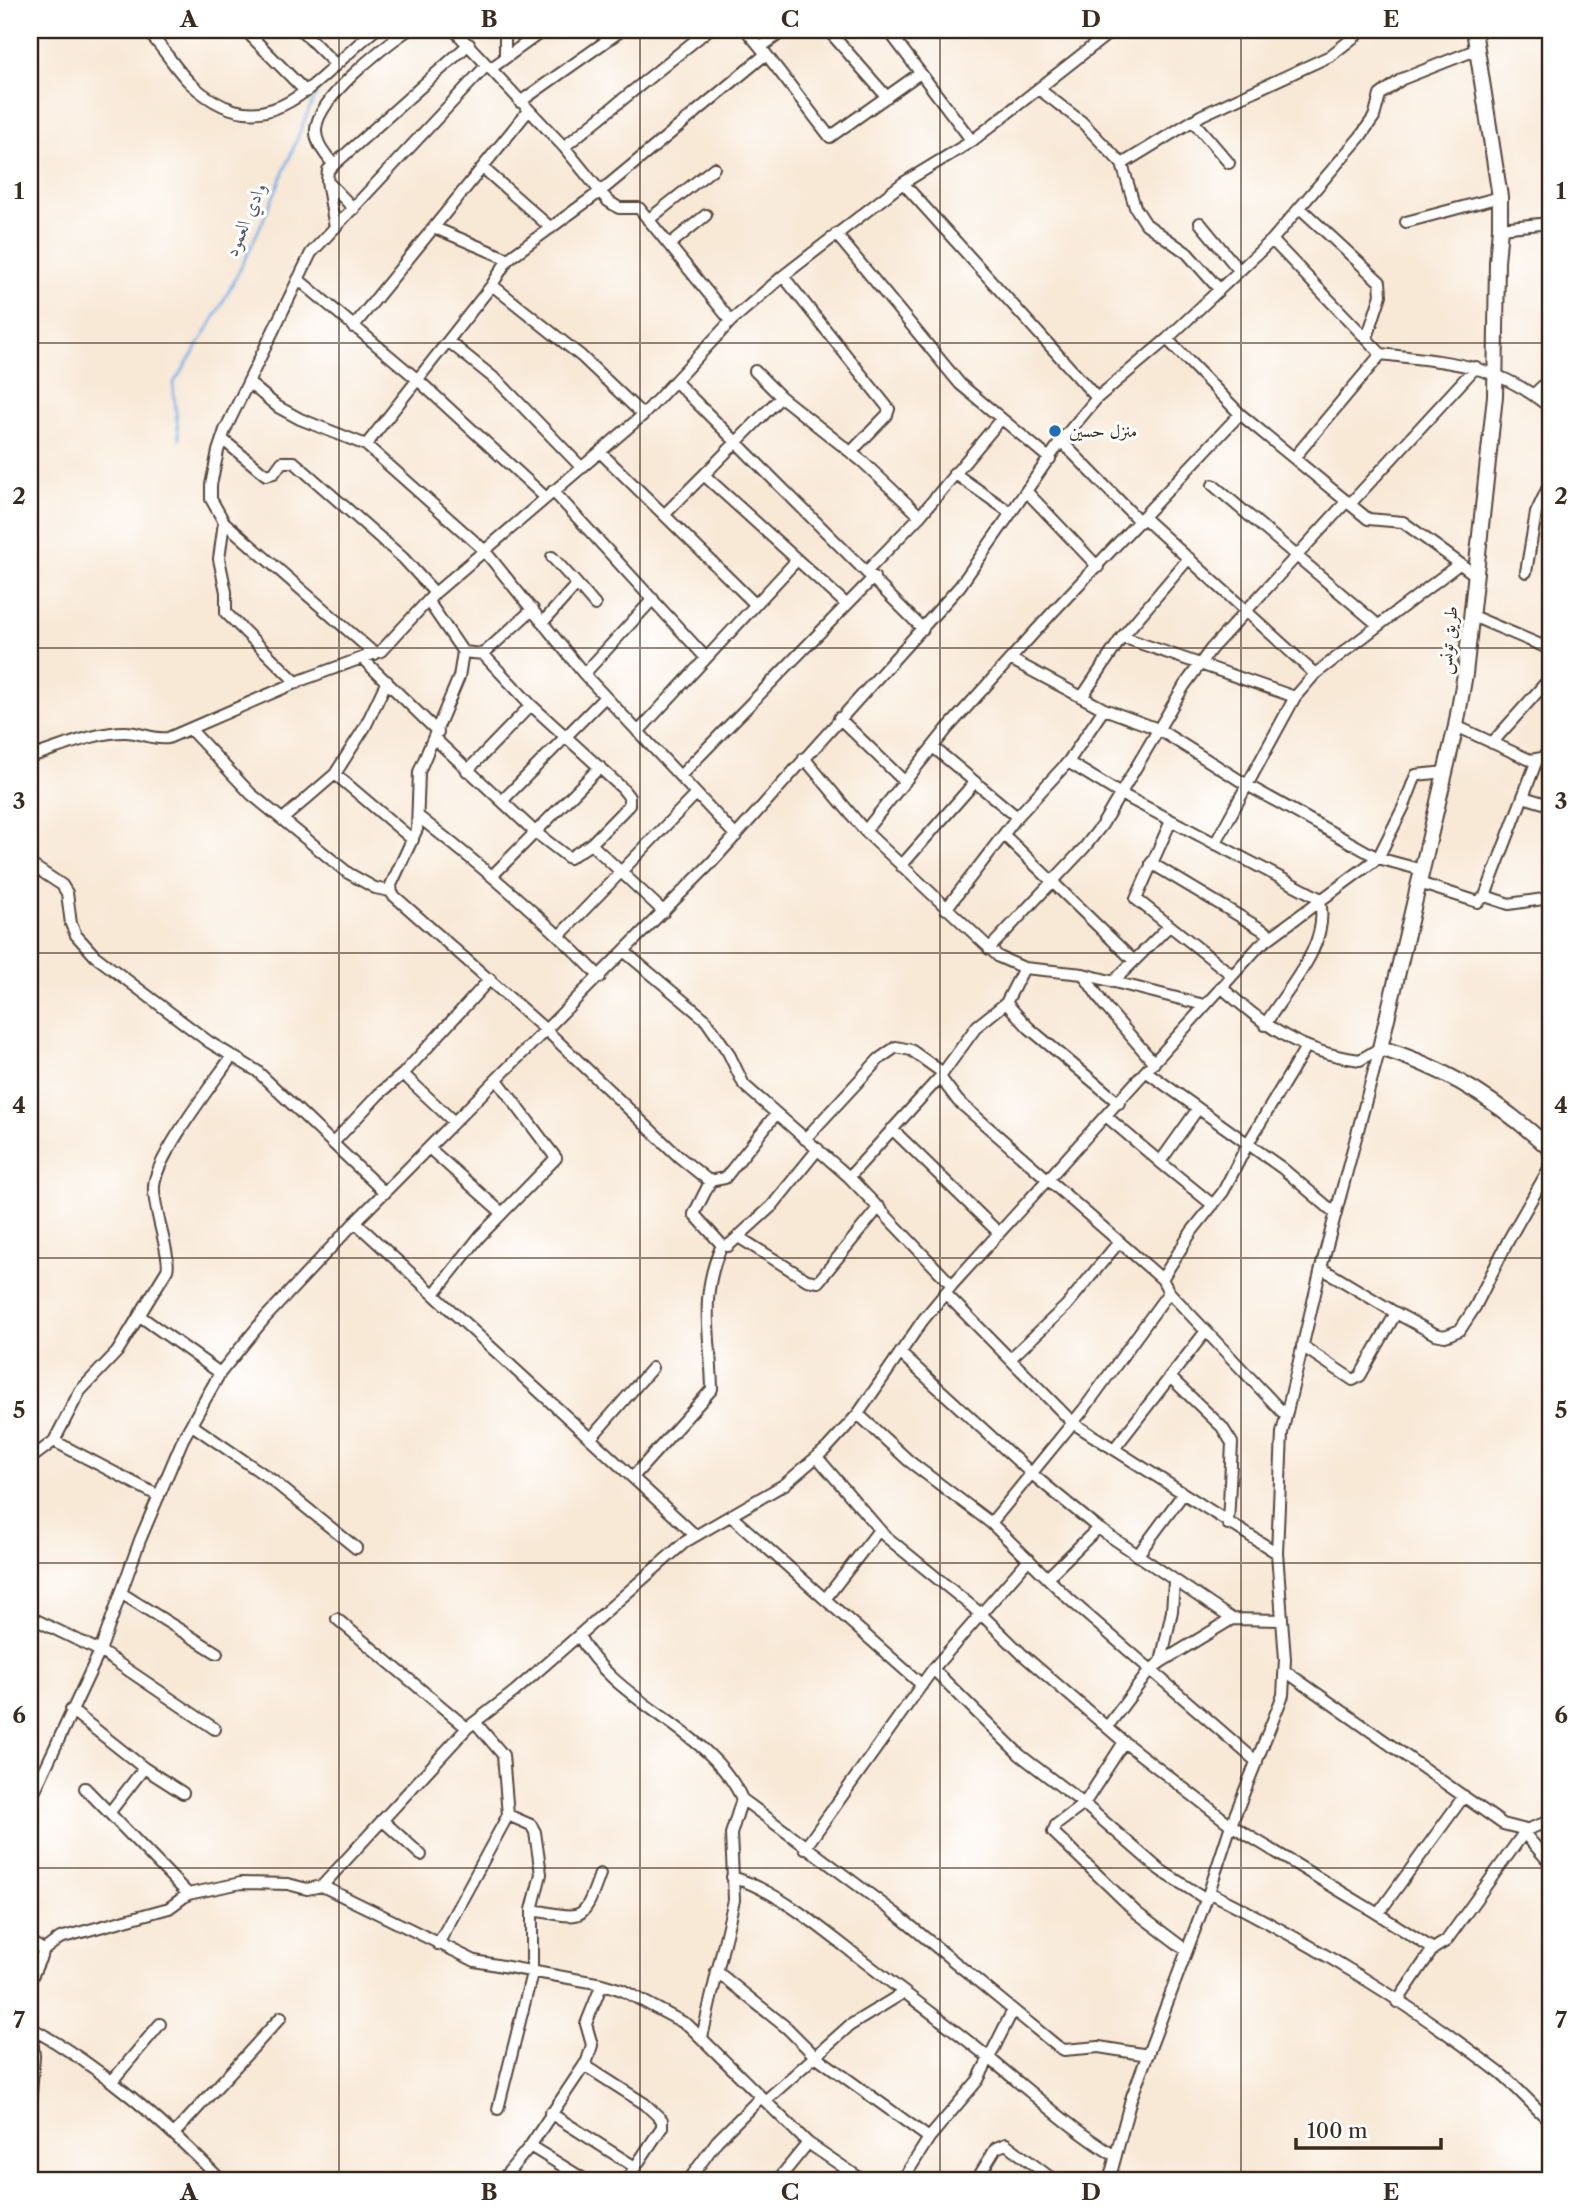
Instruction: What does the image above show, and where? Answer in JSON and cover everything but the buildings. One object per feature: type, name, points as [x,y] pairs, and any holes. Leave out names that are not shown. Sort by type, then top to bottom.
[{"type":"main road","name":"طريق تونس","points":[[1380,1048],[1456,726],[1496,373],[1496,262],[1500,197],[1474,30]]},
{"type":"main road","points":[[1380,1048],[1420,1060],[1457,1080],[1497,1104],[1550,1149]]},
{"type":"street","points":[[146,30],[188,81],[205,96],[233,110],[252,113],[294,102],[375,30]]},
{"type":"street","points":[[245,30],[306,92]]},
{"type":"street","points":[[301,30],[334,64]]},
{"type":"street","points":[[332,163],[317,137],[319,118],[364,63],[408,30]]},
{"type":"street","points":[[454,30],[564,147],[614,206],[636,207],[731,321]]},
{"type":"street","points":[[505,30],[505,58]]},
{"type":"street","points":[[374,654],[224,522],[211,499],[211,485],[222,439],[311,253],[488,68],[544,30]]},
{"type":"street","points":[[354,327],[483,168],[524,106],[622,30]]},
{"type":"street","points":[[564,147],[708,30]]},
{"type":"street","points":[[746,30],[830,137],[920,73]]},
{"type":"street","points":[[366,445],[492,285],[508,258],[601,191],[785,30]]},
{"type":"street","points":[[828,30],[887,97]]},
{"type":"street","points":[[906,30],[891,34],[972,141]]},
{"type":"street","points":[[30,757],[112,733],[127,732],[158,740],[374,654],[400,633],[432,597],[484,550],[643,415],[731,321],[783,276],[902,183],[972,141],[1041,90],[1113,30]]},
{"type":"street","points":[[1122,164],[1193,121],[1318,62],[1363,30]]},
{"type":"street","points":[[335,228],[326,173],[332,163],[469,44]]},
{"type":"street","points":[[30,1801],[100,1651],[183,1439],[220,1373],[265,1318],[355,1222],[626,953],[736,836],[960,586],[1061,441],[1097,398],[1167,339],[1238,269],[1272,240],[1374,117],[1380,95],[1402,79],[1478,49]]},
{"type":"street","points":[[1041,90],[1082,122],[1122,164],[1135,207],[1146,224],[1187,253],[1218,288]]},
{"type":"street","points":[[1193,121],[1229,163]]},
{"type":"street","points":[[483,168],[551,228]]},
{"type":"street","points":[[648,220],[714,168]]},
{"type":"street","points":[[327,181],[354,209]]},
{"type":"street","points":[[902,183],[1097,398]]},
{"type":"street","points":[[1406,222],[1500,197]]},
{"type":"street","points":[[1300,208],[1380,282],[1381,295],[1367,338]]},
{"type":"street","points":[[669,245],[706,215]]},
{"type":"street","points":[[1200,223],[1238,269]]},
{"type":"street","points":[[1500,228],[1550,223]]},
{"type":"street","points":[[435,228],[508,258]]},
{"type":"street","points":[[836,234],[960,384],[1050,459]]},
{"type":"street","points":[[1272,240],[1381,354],[1476,367],[1496,373],[1534,394],[1550,408]]},
{"type":"street","points":[[783,276],[889,410],[850,452]]},
{"type":"street","points":[[298,279],[549,494],[653,599],[706,658]]},
{"type":"street","points":[[492,285],[581,356],[643,415]]},
{"type":"street","points":[[1167,339],[1240,414],[1349,503],[1375,522],[1403,522],[1474,574]]},
{"type":"street","points":[[448,341],[500,383],[582,468]]},
{"type":"street","points":[[1294,458],[1381,354]]},
{"type":"street","points":[[989,948],[1102,825],[1198,666],[1246,611],[1476,367]]},
{"type":"street","points":[[755,371],[781,397],[850,452],[920,516]]},
{"type":"street","points":[[1534,394],[1550,379]]},
{"type":"street","points":[[676,382],[923,629]]},
{"type":"street","points":[[249,383],[278,407],[300,419],[366,445],[484,550],[584,674],[736,836]]},
{"type":"street","points":[[664,515],[781,397]]},
{"type":"street","points":[[865,831],[933,747],[1051,614],[1240,414]]},
{"type":"street","points":[[680,776],[846,604],[1001,419]]},
{"type":"street","points":[[222,439],[266,475],[274,473],[282,462],[295,462],[402,558],[432,597],[463,652],[459,677],[437,735],[422,759],[419,772],[419,817],[413,840],[390,891]]},
{"type":"street","points":[[1061,441],[1142,520],[1189,558],[1315,674]]},
{"type":"street","points":[[601,453],[755,604]]},
{"type":"street","points":[[954,473],[1011,513]]},
{"type":"street","points":[[705,476],[846,604]]},
{"type":"street","points":[[1526,572],[1536,513],[1550,484]]},
{"type":"street","points":[[1213,485],[1378,625]]},
{"type":"street","points":[[1027,492],[1098,567]]},
{"type":"street","points":[[224,522],[219,559],[226,592],[226,613],[297,683]]},
{"type":"street","points":[[552,557],[595,605]]},
{"type":"street","points":[[1082,697],[1122,637],[1189,558]]},
{"type":"street","points":[[638,732],[796,561]]},
{"type":"street","points":[[1216,844],[1295,697],[1315,674],[1459,564]]},
{"type":"street","points":[[543,622],[577,584]]},
{"type":"street","points":[[584,674],[653,599]]},
{"type":"street","points":[[483,654],[533,609]]},
{"type":"street","points":[[1470,615],[1550,649]]},
{"type":"street","points":[[1122,637],[1198,666],[1295,697]]},
{"type":"street","points":[[364,660],[387,681],[467,771],[535,832],[569,858],[591,844],[629,805],[629,797],[531,705],[483,654],[463,652]]},
{"type":"street","points":[[1012,660],[1104,709],[1158,729],[1247,785],[1378,858],[1478,902],[1485,896],[1537,760],[1550,750]]},
{"type":"street","points":[[1492,743],[1550,678]]},
{"type":"street","points":[[284,818],[335,774],[365,727],[387,681]]},
{"type":"street","points":[[502,801],[605,697]]},
{"type":"street","points":[[467,771],[531,705]]},
{"type":"street","points":[[946,909],[1017,817],[1068,762],[1104,709]]},
{"type":"street","points":[[839,718],[905,782]]},
{"type":"street","points":[[1456,726],[1530,760],[1537,760]]},
{"type":"street","points":[[190,729],[246,788],[348,873],[375,888],[390,891],[547,1031],[678,1156],[711,1180],[725,1178],[776,1114]]},
{"type":"street","points":[[933,747],[1017,817]]},
{"type":"street","points":[[804,758],[865,831],[989,948],[1024,968],[1083,974],[1204,1005]]},
{"type":"street","points":[[1068,762],[1119,793],[1321,900]]},
{"type":"street","points":[[492,875],[600,767]]},
{"type":"street","points":[[30,1981],[44,1950],[60,1938],[169,1908],[188,1894],[241,1883],[288,1884],[307,1889],[322,1886],[471,1725],[695,1535],[785,1484],[817,1457],[858,1414],[948,1289],[1107,1117],[1204,1005],[1271,934],[1378,858],[1405,806],[1416,775],[1446,772]]},
{"type":"street","points":[[335,774],[413,840]]},
{"type":"street","points":[[901,866],[975,782]]},
{"type":"street","points":[[560,935],[696,794]]},
{"type":"street","points":[[1523,797],[1550,805]]},
{"type":"street","points":[[419,817],[492,875],[560,935],[600,977]]},
{"type":"street","points":[[1171,821],[1136,899],[1233,975]]},
{"type":"street","points":[[1004,835],[1134,961]]},
{"type":"street","points":[[591,844],[664,912]]},
{"type":"street","points":[[1151,863],[1271,934]]},
{"type":"street","points":[[30,864],[62,885],[67,893],[71,924],[88,950],[232,1056],[257,1071],[385,1193]]},
{"type":"street","points":[[1485,896],[1509,904],[1550,898]]},
{"type":"street","points":[[1265,1026],[1319,938],[1323,920],[1321,900]]},
{"type":"street","points":[[1113,982],[1168,926]]},
{"type":"street","points":[[626,953],[705,1019],[728,1052],[744,1085],[879,1206],[948,1289],[1073,1423],[1277,1553]]},
{"type":"street","points":[[849,1177],[942,1075],[977,1026],[1006,1003],[1024,968]]},
{"type":"street","points":[[1083,974],[1150,1067],[1197,1110],[1282,1168],[1336,1213]]},
{"type":"street","points":[[333,1143],[379,1094],[403,1074],[490,979]]},
{"type":"street","points":[[1221,987],[1265,1026],[1306,1047],[1360,1060],[1380,1048]]},
{"type":"street","points":[[1006,1003],[1029,1028],[1119,1103]]},
{"type":"street","points":[[805,1139],[879,1059],[897,1047],[911,1050],[942,1075],[958,1101],[1162,1279],[1169,1292],[1286,1416]]},
{"type":"street","points":[[1162,1279],[1192,1231],[1213,1205],[1306,1047]]},
{"type":"street","points":[[1110,2181],[1125,2118],[1208,1895],[1231,1825],[1279,1709],[1285,1671],[1277,1553],[1278,1500],[1286,1416],[1321,1268],[1380,1048]]},
{"type":"street","points":[[30,1459],[54,1441],[89,1379],[111,1360],[169,1264],[156,1213],[155,1175],[232,1056]]},
{"type":"street","points":[[403,1074],[454,1122]]},
{"type":"street","points":[[434,1294],[501,1212],[554,1163],[556,1158],[498,1081]]},
{"type":"street","points":[[1160,1162],[1197,1110]]},
{"type":"street","points":[[1107,1117],[1213,1205]]},
{"type":"street","points":[[892,1129],[999,1233]]},
{"type":"street","points":[[429,1148],[501,1212]]},
{"type":"street","points":[[711,1180],[694,1214],[722,1245],[728,1246],[740,1238],[818,1149]]},
{"type":"street","points":[[1321,1268],[1435,1334],[1445,1336],[1460,1330],[1550,1167]]},
{"type":"street","points":[[740,1238],[815,1282],[824,1279],[879,1206]]},
{"type":"street","points":[[355,1222],[695,1535]]},
{"type":"street","points":[[1011,1358],[1073,1299],[1119,1242]]},
{"type":"street","points":[[633,1477],[712,1389],[706,1309],[710,1272],[722,1245]]},
{"type":"street","points":[[991,1523],[1073,1423],[1169,1292]]},
{"type":"street","points":[[1302,1346],[1348,1379],[1357,1379],[1396,1313]]},
{"type":"street","points":[[140,1316],[220,1373]]},
{"type":"street","points":[[1114,1449],[1206,1331]]},
{"type":"street","points":[[900,1353],[1032,1474],[1098,1528],[1174,1582],[1232,1619],[1281,1620]]},
{"type":"street","points":[[591,1438],[652,1368]]},
{"type":"street","points":[[1170,1377],[1222,1427],[1232,1443],[1228,1524]]},
{"type":"street","points":[[858,1414],[909,1461],[991,1523],[1150,1670],[1257,1762]]},
{"type":"street","points":[[192,1425],[264,1474],[356,1548]]},
{"type":"street","points":[[54,1441],[159,1496]]},
{"type":"street","points":[[817,1457],[879,1530],[981,1614],[1032,1663],[1124,1742],[1231,1825],[1433,1950]]},
{"type":"street","points":[[1137,1556],[1183,1494]]},
{"type":"street","points":[[731,1516],[922,1685]]},
{"type":"street","points":[[1048,1577],[1098,1528]]},
{"type":"street","points":[[826,1598],[879,1530]]},
{"type":"street","points":[[805,1848],[862,1765],[933,1670],[1029,1559]]},
{"type":"street","points":[[1161,1662],[1172,1611],[1174,1582]]},
{"type":"street","points":[[121,1593],[217,1653]]},
{"type":"street","points":[[30,1617],[100,1651],[215,1729]]},
{"type":"street","points":[[337,1619],[471,1725],[503,1755],[508,1815],[438,1944]]},
{"type":"street","points":[[1107,1727],[1150,1670],[1232,1619]]},
{"type":"street","points":[[579,1636],[601,1668],[689,1738],[732,1778],[743,1799],[895,1913],[1048,2040],[1064,2050],[1099,2048],[1148,2055]]},
{"type":"street","points":[[933,1670],[1005,1743],[1084,1804],[1160,1870],[1282,1928],[1500,2073],[1550,2121]]},
{"type":"street","points":[[1285,1671],[1503,1824],[1525,1832],[1550,1863]]},
{"type":"street","points":[[71,1710],[144,1768],[183,1793]]},
{"type":"street","points":[[1124,1742],[1084,1804],[1056,1825],[1054,1834],[1137,1913],[1186,1950]]},
{"type":"street","points":[[110,1812],[144,1768]]},
{"type":"street","points":[[85,1788],[188,1894]]},
{"type":"street","points":[[1378,1914],[1464,1796]]},
{"type":"street","points":[[702,2037],[734,1899],[731,1834],[743,1799]]},
{"type":"street","points":[[498,2109],[532,1973],[532,1910],[541,1874],[535,1832],[531,1825],[508,1815]]},
{"type":"street","points":[[382,1820],[421,1855]]},
{"type":"street","points":[[1396,2002],[1433,1950],[1446,1941],[1525,1832],[1550,1822]]},
{"type":"street","points":[[532,1910],[582,1915],[588,1909],[600,1874]]},
{"type":"street","points":[[732,1877],[747,1881],[832,1937],[988,2057],[1053,2114],[1115,2156]]},
{"type":"street","points":[[322,1886],[475,1961],[602,1984],[622,1990],[674,2016],[702,2037],[807,2143],[864,2181]]},
{"type":"street","points":[[30,1942],[44,1950]]},
{"type":"street","points":[[716,1971],[787,2028],[814,2055],[929,2138]]},
{"type":"street","points":[[501,2181],[530,2146],[584,2065],[592,2045],[586,2024],[602,1984]]},
{"type":"street","points":[[688,2181],[718,2141],[814,2055],[849,2026],[903,1993]]},
{"type":"street","points":[[902,2181],[929,2138],[978,2080],[1013,2010]]},
{"type":"street","points":[[174,2133],[281,2017]]},
{"type":"street","points":[[31,2024],[113,2081],[174,2133],[222,2181]]},
{"type":"street","points":[[30,2106],[34,2080],[31,2024]]},
{"type":"street","points":[[113,2081],[160,2024]]},
{"type":"street","points":[[584,2065],[645,2104],[663,2120],[662,2127],[626,2181]]},
{"type":"street","points":[[550,2113],[635,2167]]},
{"type":"street","points":[[777,2181],[807,2143]]},
{"type":"street","points":[[976,2181],[996,2148],[1006,2144],[1055,2181]]},
{"type":"street","points":[[530,2146],[587,2181]]},
{"type":"waterway","name":"وادي العمود","points":[[179,439],[173,384],[205,334],[248,254],[322,83]]},
{"type":"place","name":"منزل حسين","points":[[1055,431]]}]
